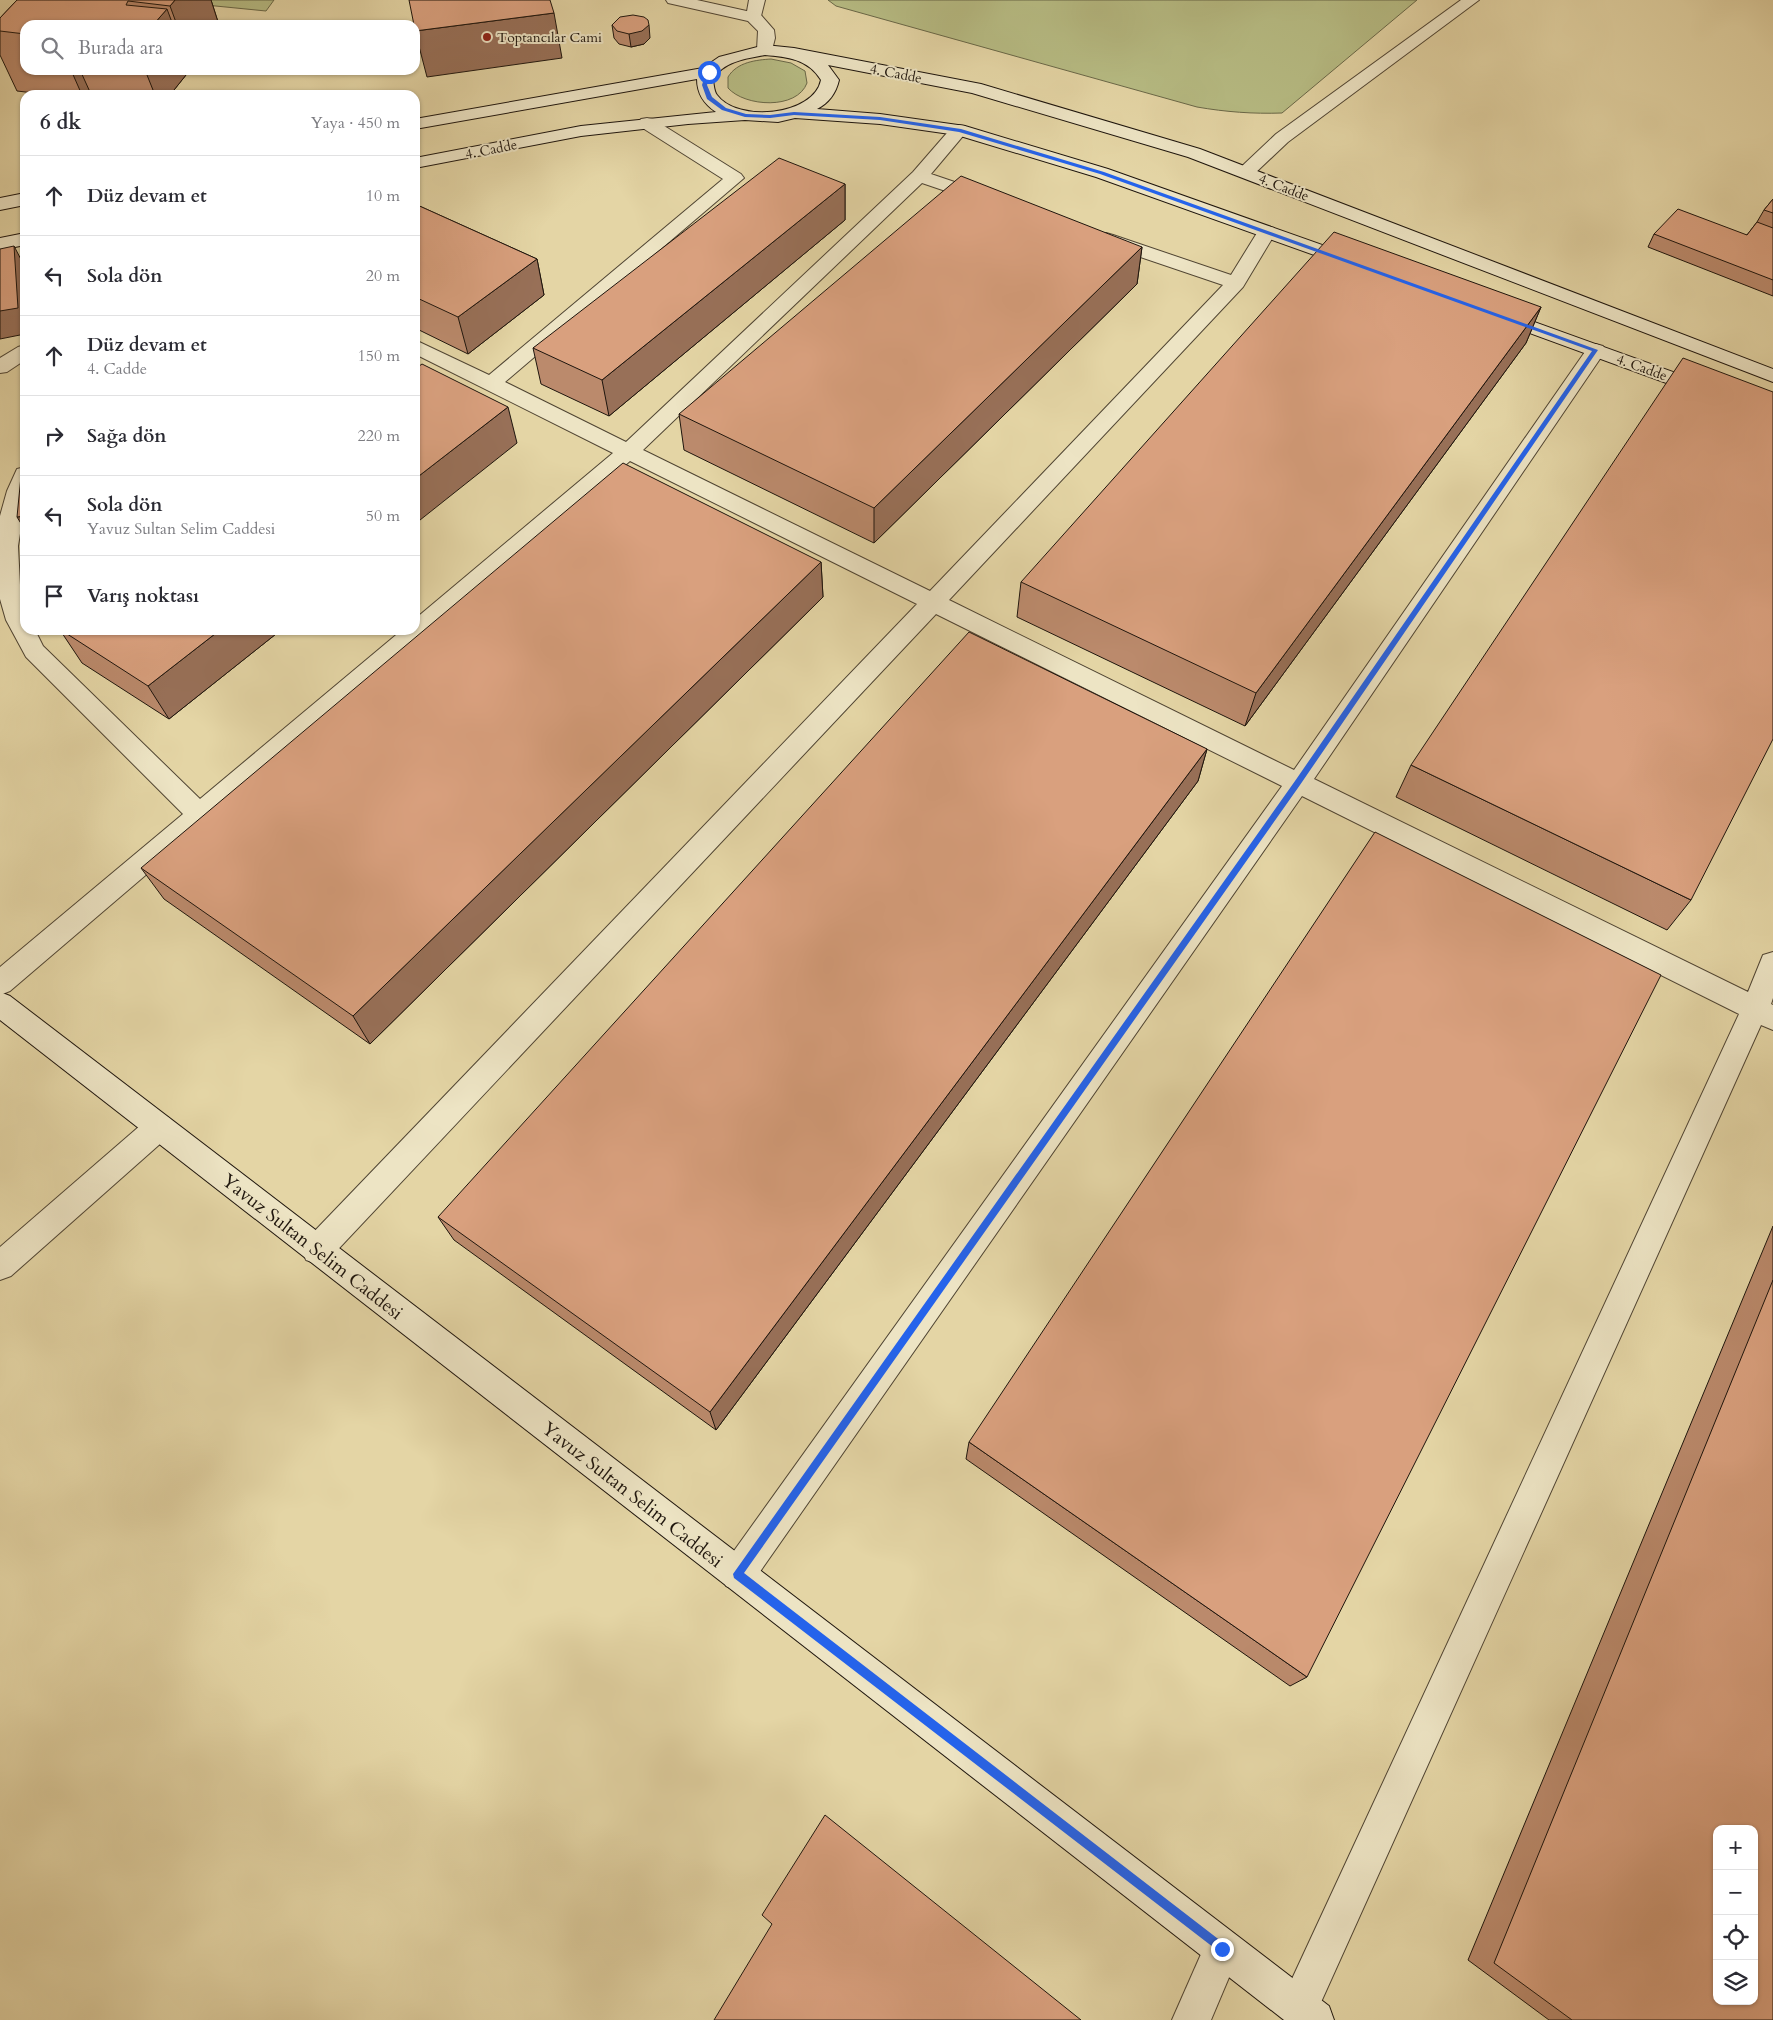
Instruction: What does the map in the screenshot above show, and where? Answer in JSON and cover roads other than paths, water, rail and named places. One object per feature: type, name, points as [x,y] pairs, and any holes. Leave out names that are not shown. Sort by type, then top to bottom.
[{"type":"street","points":[[674,0],[754,17],[766,30],[765,50]]},
{"type":"street","points":[[754,17],[757,0]]},
{"type":"street","points":[[1246,172],[1282,138],[1471,0]]},
{"type":"street","name":"4. Cadde","points":[[709,72],[722,61],[742,53],[765,50],[789,51],[809,57],[975,88],[1194,153],[1773,376]]},
{"type":"street","points":[[709,72],[704,85],[709,98],[724,109],[745,115],[770,117],[794,113],[814,105],[827,93],[830,80],[824,67],[809,57]]},
{"type":"street","points":[[420,123],[709,72]]},
{"type":"street","points":[[794,113],[880,119],[959,130],[1102,173],[1370,269]]},
{"type":"street","name":"4. Cadde","points":[[420,162],[581,131],[745,115]]},
{"type":"street","points":[[491,384],[735,178],[647,124]]},
{"type":"street","points":[[420,628],[628,452],[919,176],[959,130]]},
{"type":"street","points":[[919,176],[1003,204]]},
{"type":"street","points":[[0,204],[20,200]]},
{"type":"street","points":[[317,1250],[1236,283],[1267,232]]},
{"type":"street","points":[[1087,233],[1236,283]]},
{"type":"street","points":[[0,244],[20,240]]},
{"type":"street","name":"4. Cadde","points":[[1483,309],[1773,415]]},
{"type":"street","points":[[420,348],[1764,1014]]},
{"type":"street","points":[[738,1574],[1298,783],[1596,350]]},
{"type":"street","points":[[0,367],[20,354]]},
{"type":"street","points":[[20,485],[10,517],[6,551],[9,585],[20,622]]},
{"type":"street","points":[[26,635],[34,651],[199,814]]},
{"type":"street","points":[[0,983],[411,635]]},
{"type":"street","points":[[1307,2014],[1764,1014],[1773,963]]},
{"type":"street","name":"Yavuz Sultan Selim Caddesi","points":[[0,1004],[1307,2014]]},
{"type":"street","points":[[0,1266],[159,1127]]},
{"type":"street","points":[[1191,2020],[1222,1949]]},
{"type":"place","name":"Toptancılar Cami","points":[[487,37]]}]
